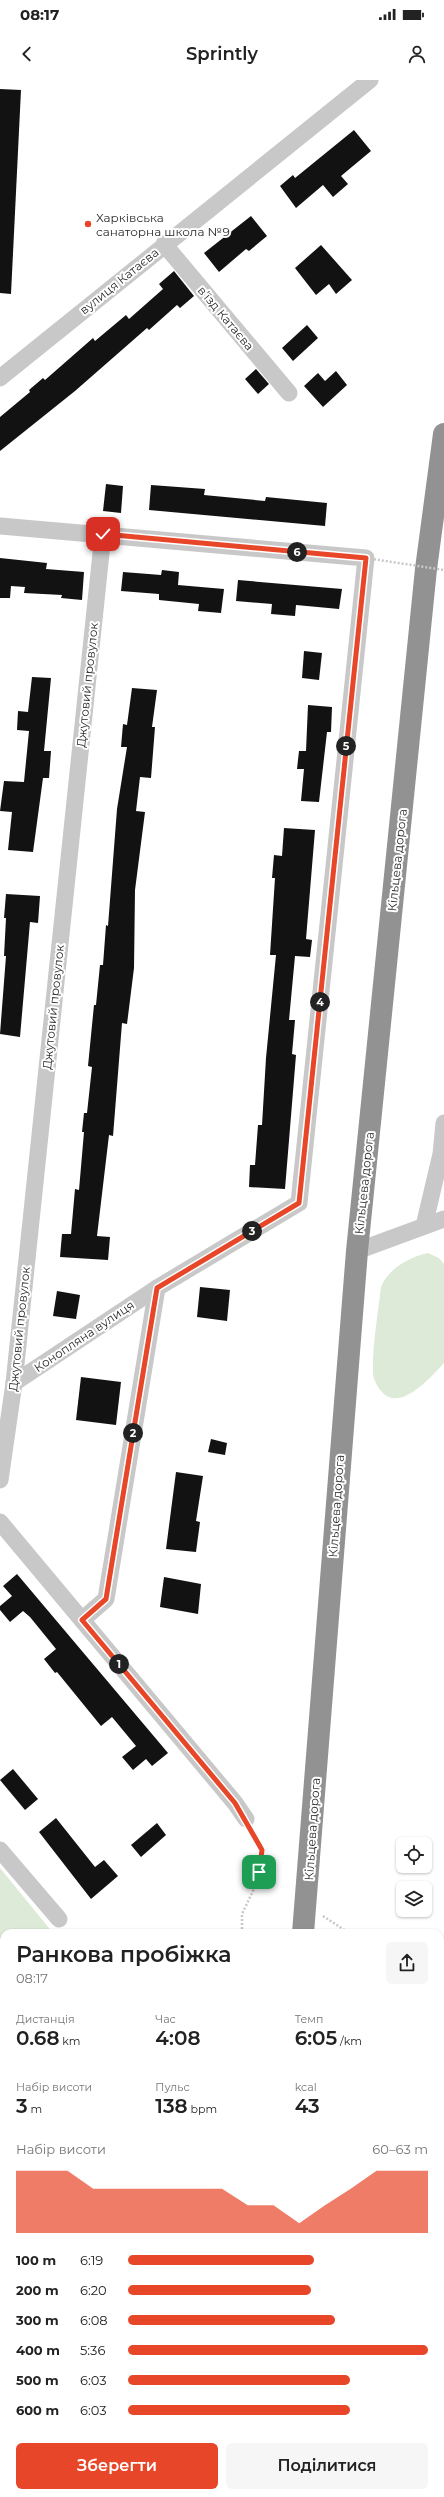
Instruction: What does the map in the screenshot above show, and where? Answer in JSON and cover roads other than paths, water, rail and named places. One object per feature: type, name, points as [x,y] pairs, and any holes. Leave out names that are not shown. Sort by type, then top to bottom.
[{"type":"highway","name":"Кільцева дорога","points":[[303,1929],[357,1251],[426,569],[444,434]]},
{"type":"street","name":"вулиця Катаєва","points":[[0,378],[164,244],[370,80]]},
{"type":"street","name":"в’їзд Катаєва","points":[[164,244],[289,393]]},
{"type":"street","points":[[0,526],[103,534]]},
{"type":"street","name":"Конопляна вулиця","points":[[14,1383],[157,1288],[299,1203],[366,558],[103,534]]},
{"type":"street","name":"Джутовий провулок","points":[[0,1480],[14,1383],[103,534]]},
{"type":"street","points":[[424,1226],[442,1154],[444,1123]]},
{"type":"street","points":[[357,1251],[444,1220]]},
{"type":"street","points":[[82,1620],[106,1599],[157,1288]]},
{"type":"street","points":[[0,1522],[235,1803],[246,1819]]},
{"type":"street","points":[[0,1850],[60,1919]]},
{"type":"place","name":"Харківська санаторна школа №9","points":[[88,224]]}]
